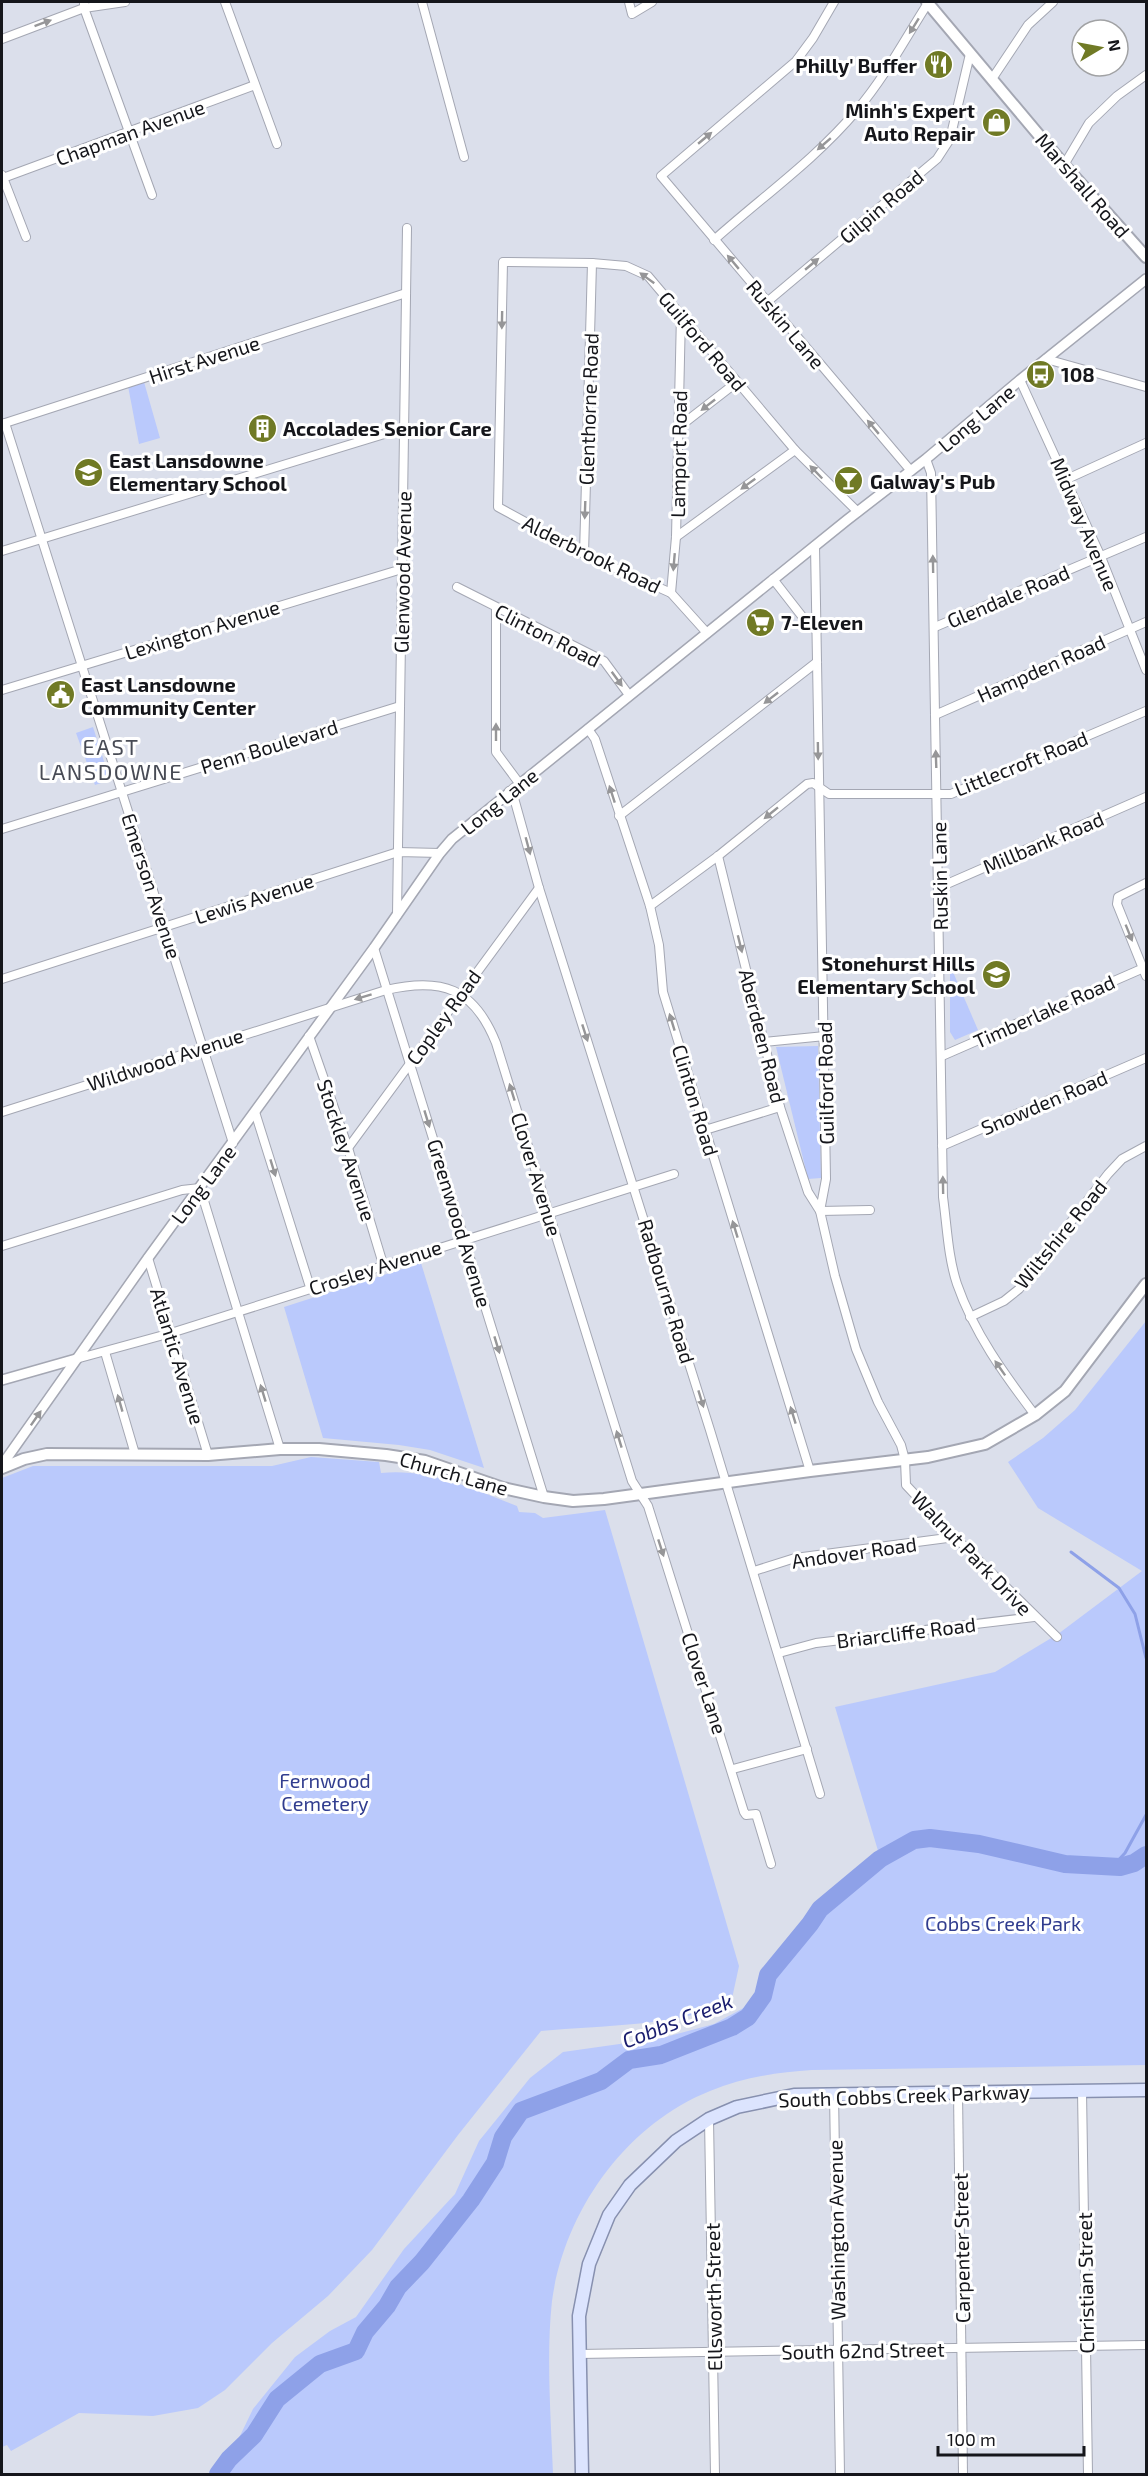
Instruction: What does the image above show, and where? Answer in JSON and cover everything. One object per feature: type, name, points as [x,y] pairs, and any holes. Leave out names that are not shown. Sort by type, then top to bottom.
[{"type":"main road","name":"Marshall Road","points":[[928,2],[1064,165],[1146,257]]},
{"type":"main road","name":"Church Lane","points":[[2,1467],[47,1454],[208,1455],[280,1449],[319,1449],[425,1461],[502,1488],[573,1501],[604,1499],[928,1457],[985,1444],[1035,1415],[1065,1391],[1146,1284]]},
{"type":"main road","name":"South Cobbs Creek Parkway","points":[[582,2475],[579,2316],[587,2273],[597,2240],[609,2215],[630,2185],[676,2141],[710,2119],[737,2107],[770,2098],[834,2093],[1146,2090]]},
{"type":"street","points":[[2,39],[84,5],[125,2]]},
{"type":"street","points":[[225,2],[277,144]]},
{"type":"street","points":[[422,2],[464,157]]},
{"type":"street","points":[[629,2],[632,14],[652,2]]},
{"type":"street","name":"Ruskin Lane","points":[[834,2],[813,38],[796,61],[661,176],[911,471]]},
{"type":"street","points":[[714,240],[843,126],[876,87],[928,2]]},
{"type":"street","points":[[992,79],[1028,25],[1053,2]]},
{"type":"street","points":[[84,5],[152,195]]},
{"type":"street","name":"Gilpin Road","points":[[767,302],[937,159],[950,139],[970,54]]},
{"type":"street","points":[[1064,165],[1089,123],[1117,96],[1146,75]]},
{"type":"street","name":"Chapman Avenue","points":[[2,176],[129,133],[255,85]]},
{"type":"street","points":[[2,176],[26,237]]},
{"type":"street","name":"Glenwood Avenue","points":[[397,915],[407,228]]},
{"type":"street","name":"Guilford Road","points":[[498,507],[503,262],[592,263],[626,266],[648,276],[795,450],[858,512]]},
{"type":"street","name":"Glenthorne Road","points":[[584,554],[592,263]]},
{"type":"street","name":"Long Lane","points":[[2,1467],[148,1258],[374,948],[440,852],[452,839],[773,579],[926,459],[1146,279]]},
{"type":"street","name":"Hirst Avenue","points":[[3,423],[406,293]]},
{"type":"street","name":"Lamport Road","points":[[671,593],[676,537],[681,314]]},
{"type":"street","points":[[1046,359],[1146,387]]},
{"type":"street","name":"Midway Avenue","points":[[1020,380],[1101,557],[1146,670]]},
{"type":"street","points":[[679,428],[737,382]]},
{"type":"street","name":"Emerson Avenue","points":[[3,423],[233,1143]]},
{"type":"street","points":[[2,551],[404,428]]},
{"type":"street","points":[[1067,479],[1146,443]]},
{"type":"street","points":[[676,537],[795,450]]},
{"type":"street","name":"Ruskin Lane","points":[[926,459],[931,473],[940,887],[943,1197],[957,1283],[970,1317],[997,1365],[1035,1415]]},
{"type":"street","name":"Alderbrook Road","points":[[498,507],[584,554],[671,593],[707,633]]},
{"type":"street","name":"Glendale Road","points":[[934,627],[1146,537]]},
{"type":"street","name":"Guilford Road","points":[[815,546],[825,1036],[826,1179],[820,1211],[835,1276],[856,1349],[878,1402],[901,1445],[905,1460]]},
{"type":"street","name":"Lexington Avenue","points":[[2,690],[402,569]]},
{"type":"street","points":[[773,579],[808,624],[817,632]]},
{"type":"street","name":"Clinton Road","points":[[457,587],[604,661],[629,695]]},
{"type":"street","points":[[495,608],[496,752],[519,783]]},
{"type":"street","name":"Hampden Road","points":[[935,715],[1146,622]]},
{"type":"street","points":[[619,816],[817,662]]},
{"type":"street","name":"Penn Boulevard","points":[[2,829],[400,706]]},
{"type":"street","name":"Littlecroft Road","points":[[819,786],[828,794],[951,794],[1146,711]]},
{"type":"street","name":"Clinton Road","points":[[588,729],[595,740],[650,906],[659,945],[663,992],[810,1471]]},
{"type":"street","points":[[650,906],[718,856],[807,784],[813,783],[819,786]]},
{"type":"street","name":"Radbourne Road","points":[[509,791],[514,798],[539,888],[754,1571],[820,1794]]},
{"type":"street","name":"Millbank Road","points":[[940,887],[1146,797]]},
{"type":"street","name":"Lewis Avenue","points":[[2,979],[398,852],[440,852]]},
{"type":"street","name":"Aberdeen Road","points":[[718,856],[780,1107],[808,1192],[820,1211]]},
{"type":"street","points":[[1145,970],[1118,904],[1118,897],[1146,883]]},
{"type":"street","name":"Copley Road","points":[[348,1148],[539,888]]},
{"type":"street","name":"Greenwood Avenue","points":[[374,948],[544,1497]]},
{"type":"street","name":"Timberlake Road","points":[[942,1056],[1145,970]]},
{"type":"street","name":"Clover Avenue","points":[[329,1007],[386,990],[423,984],[444,987],[460,993],[473,1003],[485,1019],[496,1043],[632,1481],[640,1493]]},
{"type":"street","name":"Wildwood Avenue","points":[[2,1112],[329,1007]]},
{"type":"street","name":"Stockley Avenue","points":[[309,1036],[348,1148],[383,1264]]},
{"type":"street","points":[[764,1042],[825,1036]]},
{"type":"street","name":"Snowden Road","points":[[942,1146],[1146,1058]]},
{"type":"street","points":[[705,1130],[780,1107]]},
{"type":"street","points":[[255,1112],[310,1287]]},
{"type":"street","name":"Wiltshire Road","points":[[970,1317],[1004,1301],[1019,1289],[1108,1174],[1122,1159],[1146,1146]]},
{"type":"street","name":"Crosley Avenue","points":[[76,1359],[171,1333],[465,1238],[674,1174]]},
{"type":"street","points":[[2,1246],[183,1190],[200,1188],[280,1449]]},
{"type":"street","points":[[820,1211],[870,1210]]},
{"type":"street","name":"Atlantic Avenue","points":[[148,1258],[208,1455]]},
{"type":"street","points":[[105,1352],[135,1454]]},
{"type":"street","points":[[2,1380],[76,1359]]},
{"type":"street","name":"Walnut Park Drive","points":[[905,1460],[906,1485],[1034,1617],[1057,1637]]},
{"type":"street","name":"Clover Lane","points":[[640,1493],[648,1506],[733,1769],[744,1812],[746,1815],[756,1814],[771,1864]]},
{"type":"street","name":"Andover Road","points":[[754,1571],[795,1558],[955,1537]]},
{"type":"street","name":"Briarcliffe Road","points":[[779,1653],[816,1643],[1034,1617]]},
{"type":"street","points":[[733,1769],[807,1749]]},
{"type":"street","name":"Christian Street","points":[[1082,2091],[1088,2475]]},
{"type":"street","name":"Washington Avenue","points":[[834,2093],[840,2475]]},
{"type":"street","name":"Carpenter Street","points":[[958,2093],[963,2475]]},
{"type":"street","name":"Ellsworth Street","points":[[710,2119],[715,2475]]},
{"type":"street","name":"South 62nd Street","points":[[579,2354],[1146,2345]]},
{"type":"green space","points":[[144,382],[160,438],[139,444],[128,386]]},
{"type":"green space","points":[[93,727],[110,780],[95,785],[76,733]]},
{"type":"green space","points":[[950,965],[978,1030],[955,1040],[950,1032]]},
{"type":"green space","points":[[818,1046],[821,1178],[808,1179],[776,1047]]},
{"type":"green space","points":[[421,1263],[484,1468],[430,1450],[323,1438],[284,1307]]},
{"type":"green space","name":"Cobbs Creek Park","points":[[1146,1321],[1146,2065],[812,2070],[760,2076],[710,2091],[679,2106],[651,2126],[626,2149],[604,2175],[585,2204],[570,2235],[559,2268],[550,2322],[553,2474],[219,2474],[224,2469],[253,2409],[295,2357],[330,2331],[356,2317],[404,2249],[455,2194],[479,2141],[530,2078],[563,2052],[662,2038],[714,2024],[749,2005],[760,1992],[780,1952],[831,1891],[858,1866],[879,1854],[835,1707],[995,1672],[1058,1634],[1142,1571],[1038,1508],[1008,1462],[1043,1438],[1075,1410]]},
{"type":"green space","name":"Fernwood Cemetery","points":[[311,1457],[379,1462],[381,1473],[399,1472],[450,1481],[517,1506],[519,1512],[535,1513],[543,1518],[605,1510],[739,1966],[731,2003],[685,2017],[661,2021],[541,2031],[458,2135],[372,2250],[328,2296],[272,2343],[225,2390],[198,2408],[153,2416],[79,2413],[11,2451],[7,2445],[2,2447],[2,1478],[33,1466],[272,1466]]},
{"type":"waterway","points":[[1071,1552],[1119,1588],[1135,1614],[1146,1658]]},
{"type":"waterway","points":[[1113,1866],[1125,1853],[1146,1815]]},
{"type":"waterway","name":"Cobbs Creek","points":[[218,2474],[229,2459],[254,2435],[277,2399],[320,2364],[356,2351],[365,2332],[387,2306],[398,2287],[422,2262],[471,2200],[495,2163],[503,2137],[521,2111],[601,2081],[629,2060],[661,2055],[732,2027],[748,2017],[763,1996],[768,1975],[820,1909],[880,1859],[914,1840],[930,1838],[979,1844],[1065,1864],[1120,1867],[1134,1863],[1146,1855]]},
{"type":"place","name":"Philly' Buffer","points":[[938,65]]},
{"type":"place","name":"Minh's Expert Auto Repair","points":[[996,122]]},
{"type":"place","name":"108","points":[[1040,374]]},
{"type":"place","name":"Accolades Senior Care","points":[[262,428]]},
{"type":"place","name":"East Lansdowne Elementary School","points":[[88,472]]},
{"type":"place","name":"Galway's Pub","points":[[849,481]]},
{"type":"place","name":"7-Eleven","points":[[760,622]]},
{"type":"place","name":"East Lansdowne Community Center","points":[[60,695]]},
{"type":"place","name":"Stonehurst Hills Elementary School","points":[[996,974]]},
{"type":"district","name":"EAST LANSDOWNE","points":[[111,758]]}]
